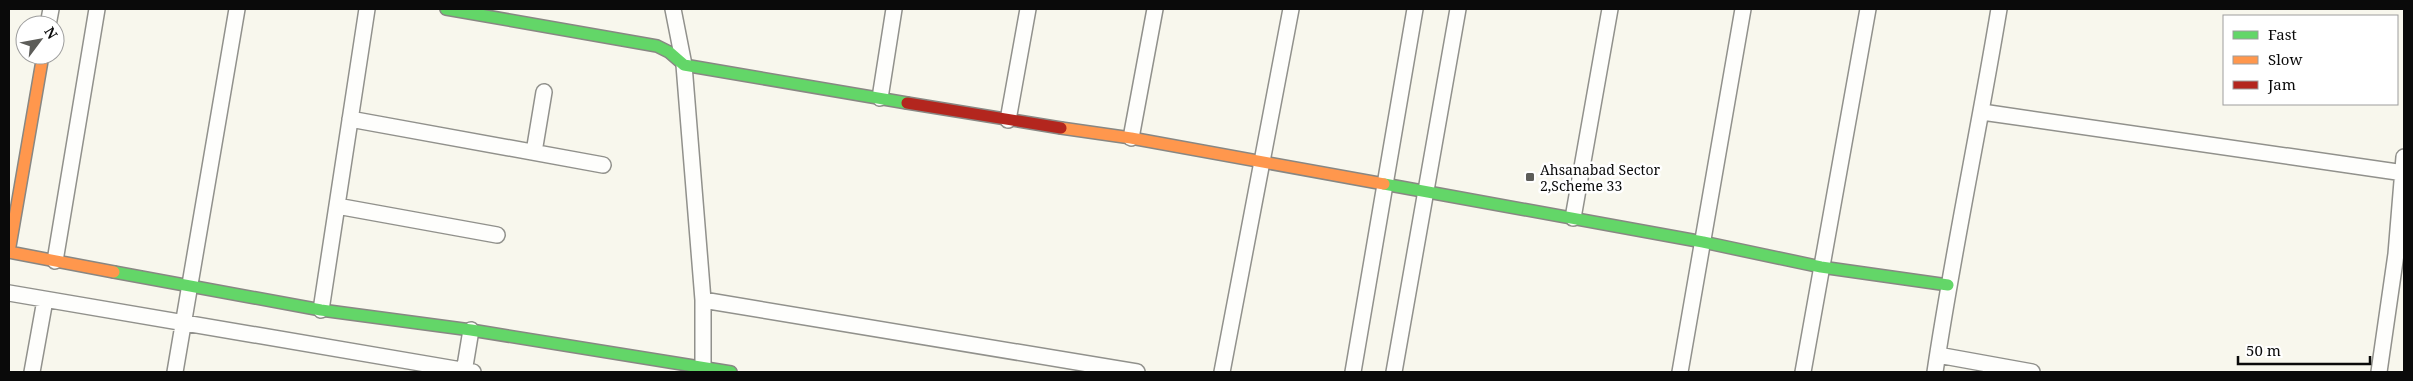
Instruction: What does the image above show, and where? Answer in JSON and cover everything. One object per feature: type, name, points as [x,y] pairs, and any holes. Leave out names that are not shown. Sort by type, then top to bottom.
[{"type":"street","points":[[55,261],[97,9]]},
{"type":"street","points":[[175,372],[237,9]]},
{"type":"street","points":[[321,310],[367,9]]},
{"type":"street","points":[[446,9],[657,46],[669,52],[684,64],[1008,120],[1131,138],[1703,242],[1821,267],[1948,285]]},
{"type":"street","points":[[674,9],[684,64],[703,300],[703,370]]},
{"type":"street","points":[[880,98],[894,9]]},
{"type":"street","points":[[1008,120],[1028,9]]},
{"type":"street","points":[[1131,138],[1155,9]]},
{"type":"street","points":[[1222,372],[1291,9]]},
{"type":"street","points":[[1353,372],[1415,9]]},
{"type":"street","points":[[1394,372],[1458,9]]},
{"type":"street","points":[[1573,218],[1610,9]]},
{"type":"street","points":[[1680,372],[1742,9]]},
{"type":"street","points":[[1803,372],[1868,9]]},
{"type":"street","points":[[1935,372],[1948,285],[1982,112],[1999,9]]},
{"type":"street","points":[[41,65],[9,252],[321,310],[471,330],[703,370],[731,372]]},
{"type":"street","points":[[534,152],[544,92]]},
{"type":"street","points":[[1982,112],[2404,173]]},
{"type":"street","points":[[350,118],[603,165]]},
{"type":"street","points":[[2379,372],[2396,254],[2404,157]]},
{"type":"street","points":[[337,206],[498,235]]},
{"type":"street","points":[[9,294],[467,372],[471,330]]},
{"type":"street","points":[[32,372],[45,300]]},
{"type":"street","points":[[703,300],[1136,372]]},
{"type":"street","points":[[1938,355],[2032,372]]},
{"type":"traffic: fast","points":[[446,9],[657,46],[669,52],[684,65],[907,103]]},
{"type":"traffic: fast","points":[[1384,184],[1703,242],[1821,267],[1948,285]]},
{"type":"traffic: fast","points":[[114,272],[321,310],[471,330],[731,372]]},
{"type":"traffic: slow","points":[[41,65],[9,252],[114,272]]},
{"type":"traffic: slow","points":[[1061,128],[1131,138],[1384,184]]},
{"type":"traffic: jam","points":[[907,103],[1061,128]]},
{"type":"place","name":"Ahsanabad Sector 2,Scheme 33","points":[[1530,177]]}]
